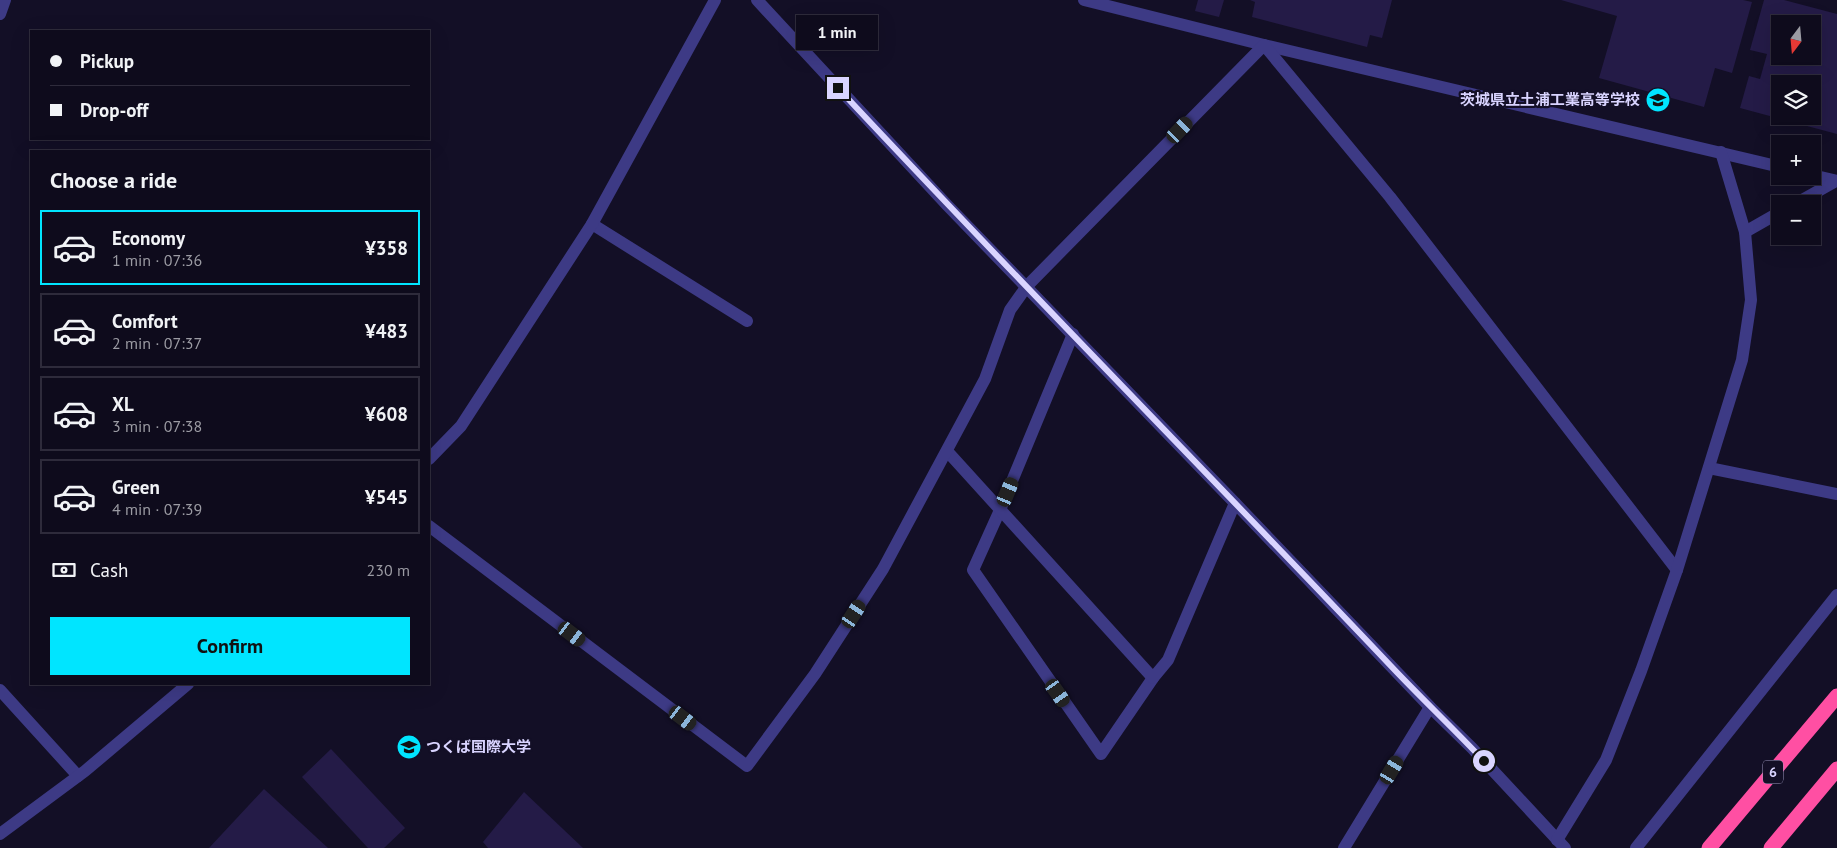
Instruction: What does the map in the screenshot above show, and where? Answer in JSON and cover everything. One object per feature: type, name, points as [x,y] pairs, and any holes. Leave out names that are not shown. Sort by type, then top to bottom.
[{"type":"highway","name":"6","points":[[1709,848],[1837,696]]},
{"type":"highway","points":[[1771,848],[1837,769]]},
{"type":"street","points":[[0,14],[5,0]]},
{"type":"street","points":[[430,457],[461,426],[592,224],[715,0]]},
{"type":"street","points":[[757,0],[940,198],[1235,502],[1430,707],[1472,748],[1561,844],[1606,760],[1677,570],[1742,360],[1751,300],[1745,232],[1721,152]]},
{"type":"street","points":[[1084,0],[1264,45],[1771,165]]},
{"type":"street","points":[[430,527],[747,766],[815,674],[883,569],[985,379],[1010,310],[1027,286],[1264,45]]},
{"type":"street","points":[[1264,45],[1390,197],[1677,570]]},
{"type":"street","points":[[1821,177],[1837,181]]},
{"type":"street","points":[[1811,195],[1837,181]]},
{"type":"street","points":[[1745,232],[1771,217]]},
{"type":"street","points":[[592,224],[747,322]]},
{"type":"street","points":[[1073,334],[973,570],[1101,754],[1153,678],[1168,660],[1235,502]]},
{"type":"street","points":[[947,451],[1153,678]]},
{"type":"street","points":[[1709,468],[1837,494]]},
{"type":"street","points":[[1636,848],[1837,596]]},
{"type":"street","points":[[0,834],[78,776],[187,685]]},
{"type":"street","points":[[0,690],[78,776]]},
{"type":"street","points":[[1344,848],[1430,707]]},
{"type":"building","points":[[1198,0],[1224,0],[1219,17],[1195,11]]},
{"type":"building","points":[[1250,0],[1392,0],[1382,38],[1370,35],[1367,47],[1252,17],[1255,2]]},
{"type":"building","points":[[1561,0],[1743,0],[1752,2],[1732,73],[1715,68],[1704,107],[1599,78],[1617,16]]},
{"type":"building","points":[[1764,0],[1784,0],[1837,14],[1837,134],[1803,125],[1821,125],[1821,75],[1771,75],[1771,116],[1740,108],[1749,76],[1760,79],[1767,54],[1750,50]]},
{"type":"building","points":[[331,749],[405,828],[384,848],[368,848],[302,777]]},
{"type":"building","points":[[264,789],[328,848],[209,848]]},
{"type":"building","points":[[524,792],[583,848],[488,848],[483,842]]},
{"type":"place","name":"茨城県立土浦工業高等学校","points":[[1658,100]]},
{"type":"place","name":"つくば国際大学","points":[[409,747]]},
{"type":"route","points":[[838,88],[947,205],[1484,761]]}]
